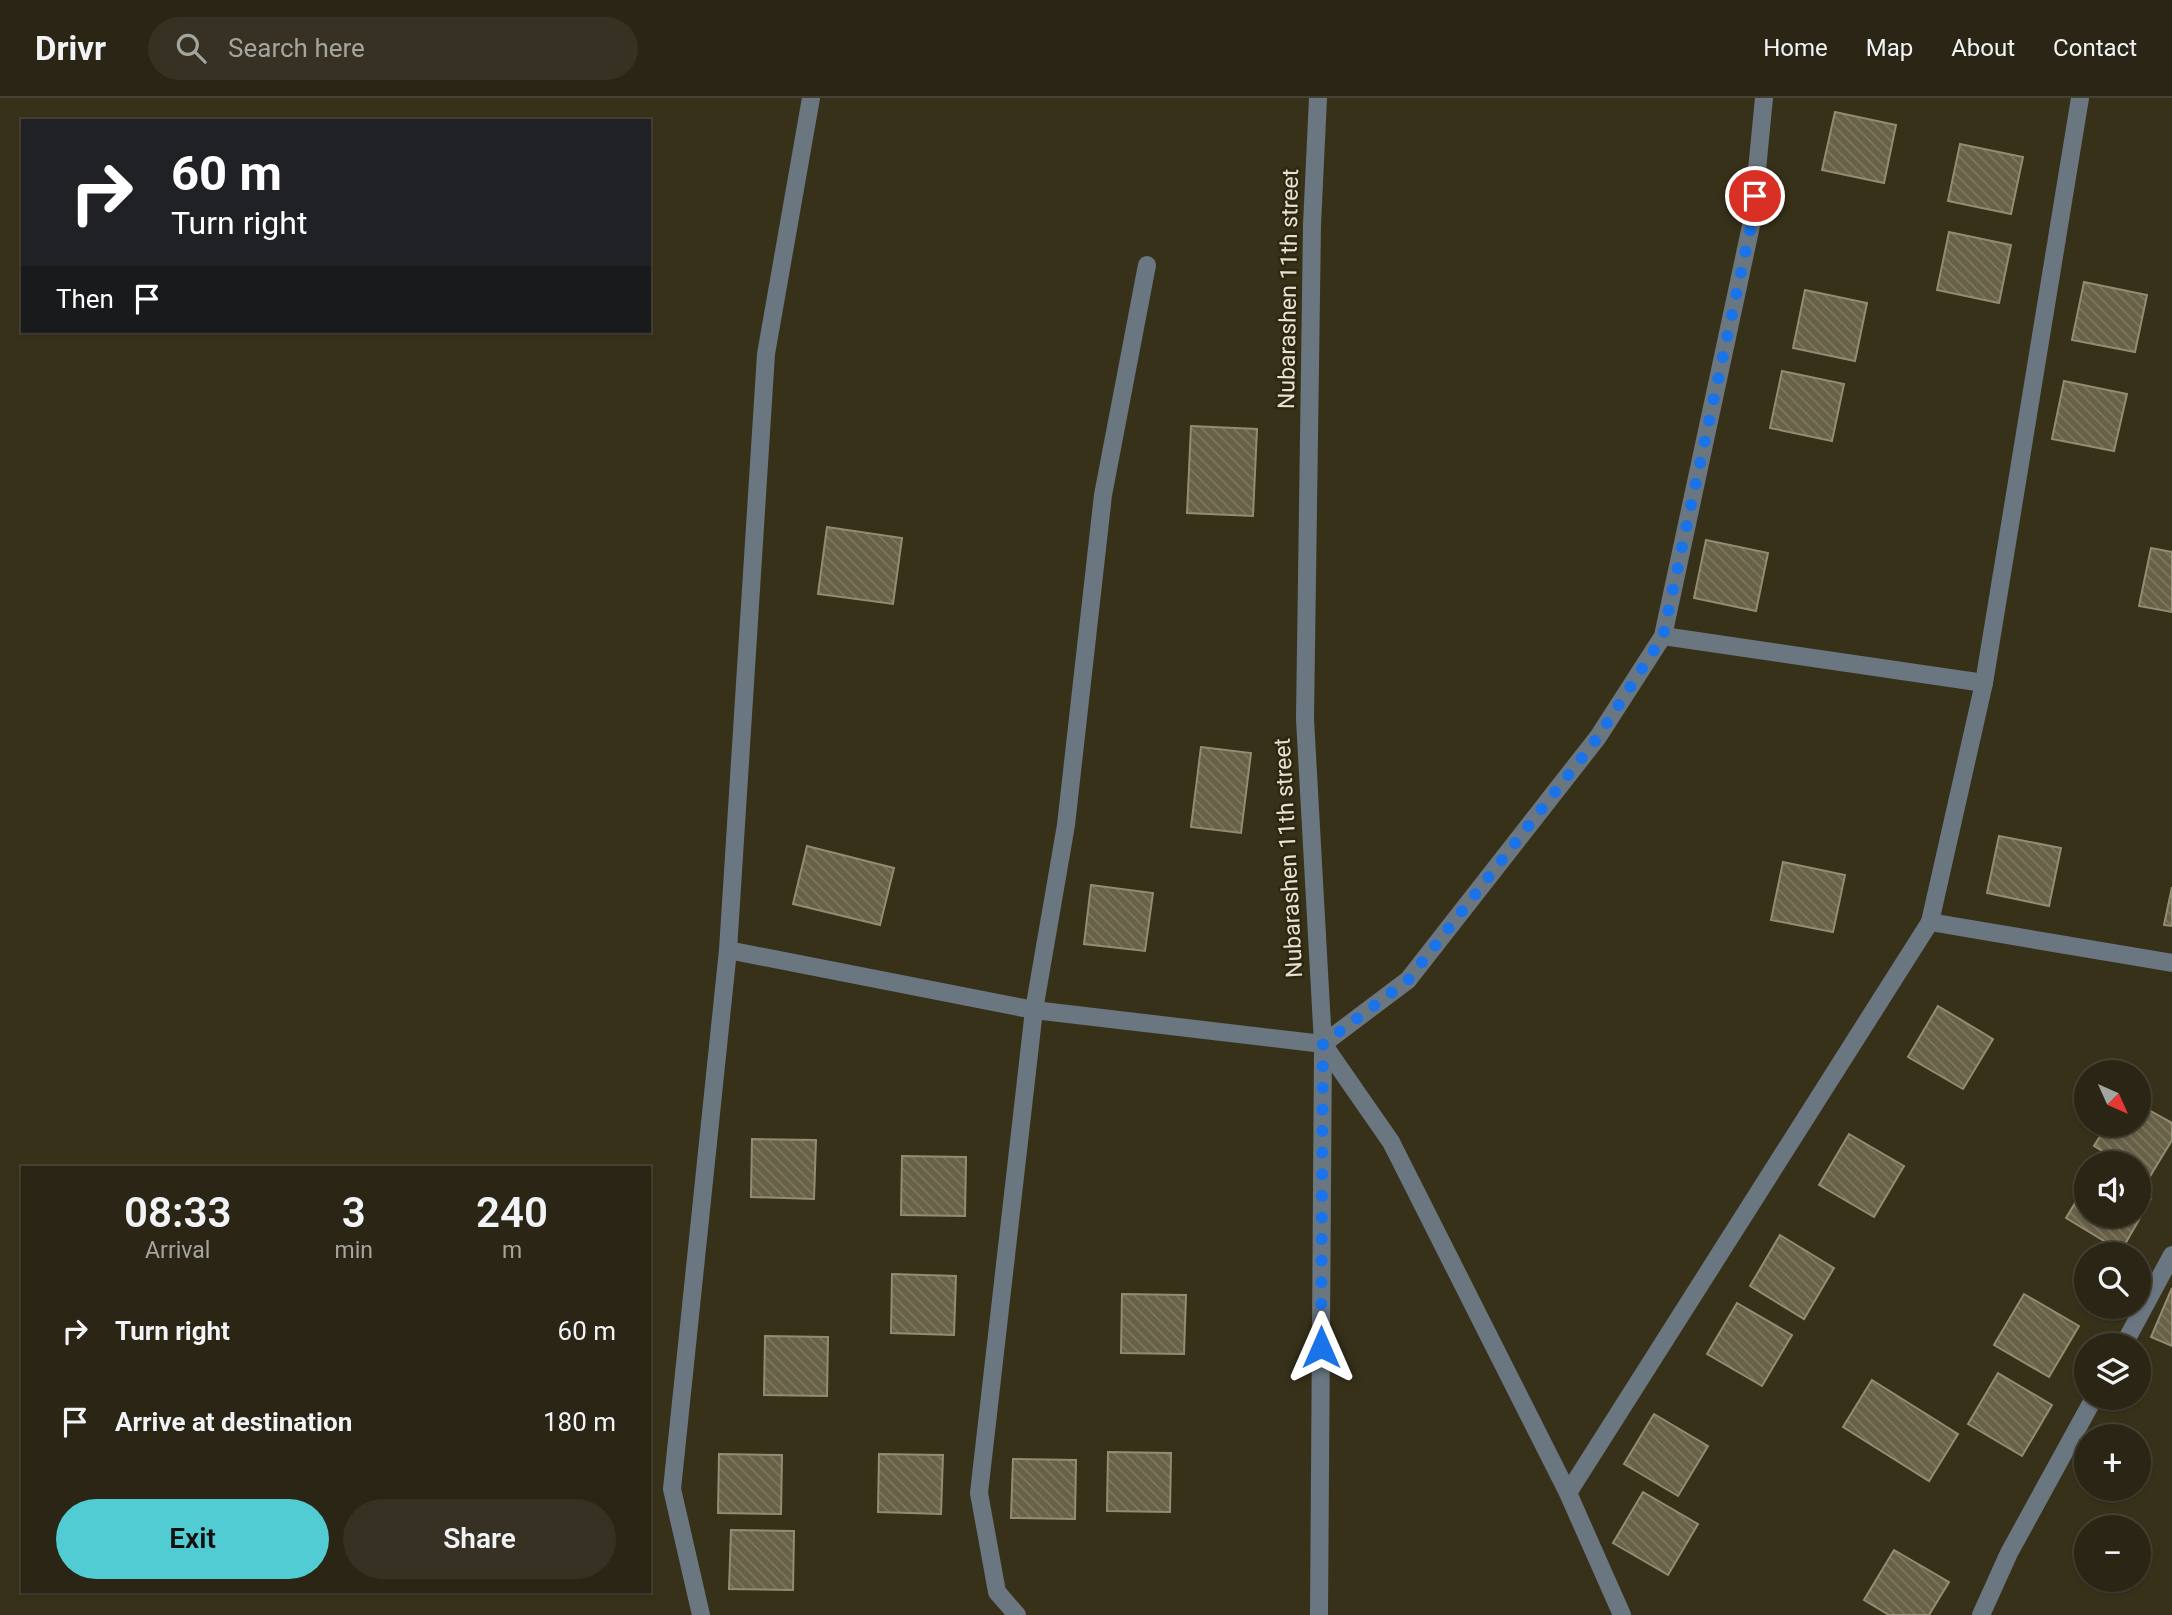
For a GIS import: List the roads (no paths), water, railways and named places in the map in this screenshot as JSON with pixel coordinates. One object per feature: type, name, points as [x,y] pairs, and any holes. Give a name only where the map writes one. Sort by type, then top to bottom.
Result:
[{"type":"street","points":[[702,1615],[673,1489],[728,950],[766,354],[811,98]]},
{"type":"street","name":"Nubarashen 11th street","points":[[1318,98],[1312,225],[1305,719],[1323,1044],[1319,1615]]},
{"type":"street","points":[[728,950],[1034,1010],[1323,1044],[1408,980],[1598,737],[1663,636],[1752,221],[1764,98]]},
{"type":"street","points":[[1568,1493],[1930,922],[1984,683],[2080,98]]},
{"type":"street","points":[[1017,1615],[997,1592],[979,1493],[1034,1010],[1066,825],[1103,495],[1147,265]]},
{"type":"street","points":[[1663,636],[1984,683]]},
{"type":"street","points":[[1930,922],[2172,962]]},
{"type":"street","points":[[1323,1044],[1391,1142],[1568,1493],[1622,1615]]},
{"type":"street","points":[[2130,1333],[2172,1255]]},
{"type":"street","points":[[1982,1615],[2009,1553],[2087,1410]]}]
